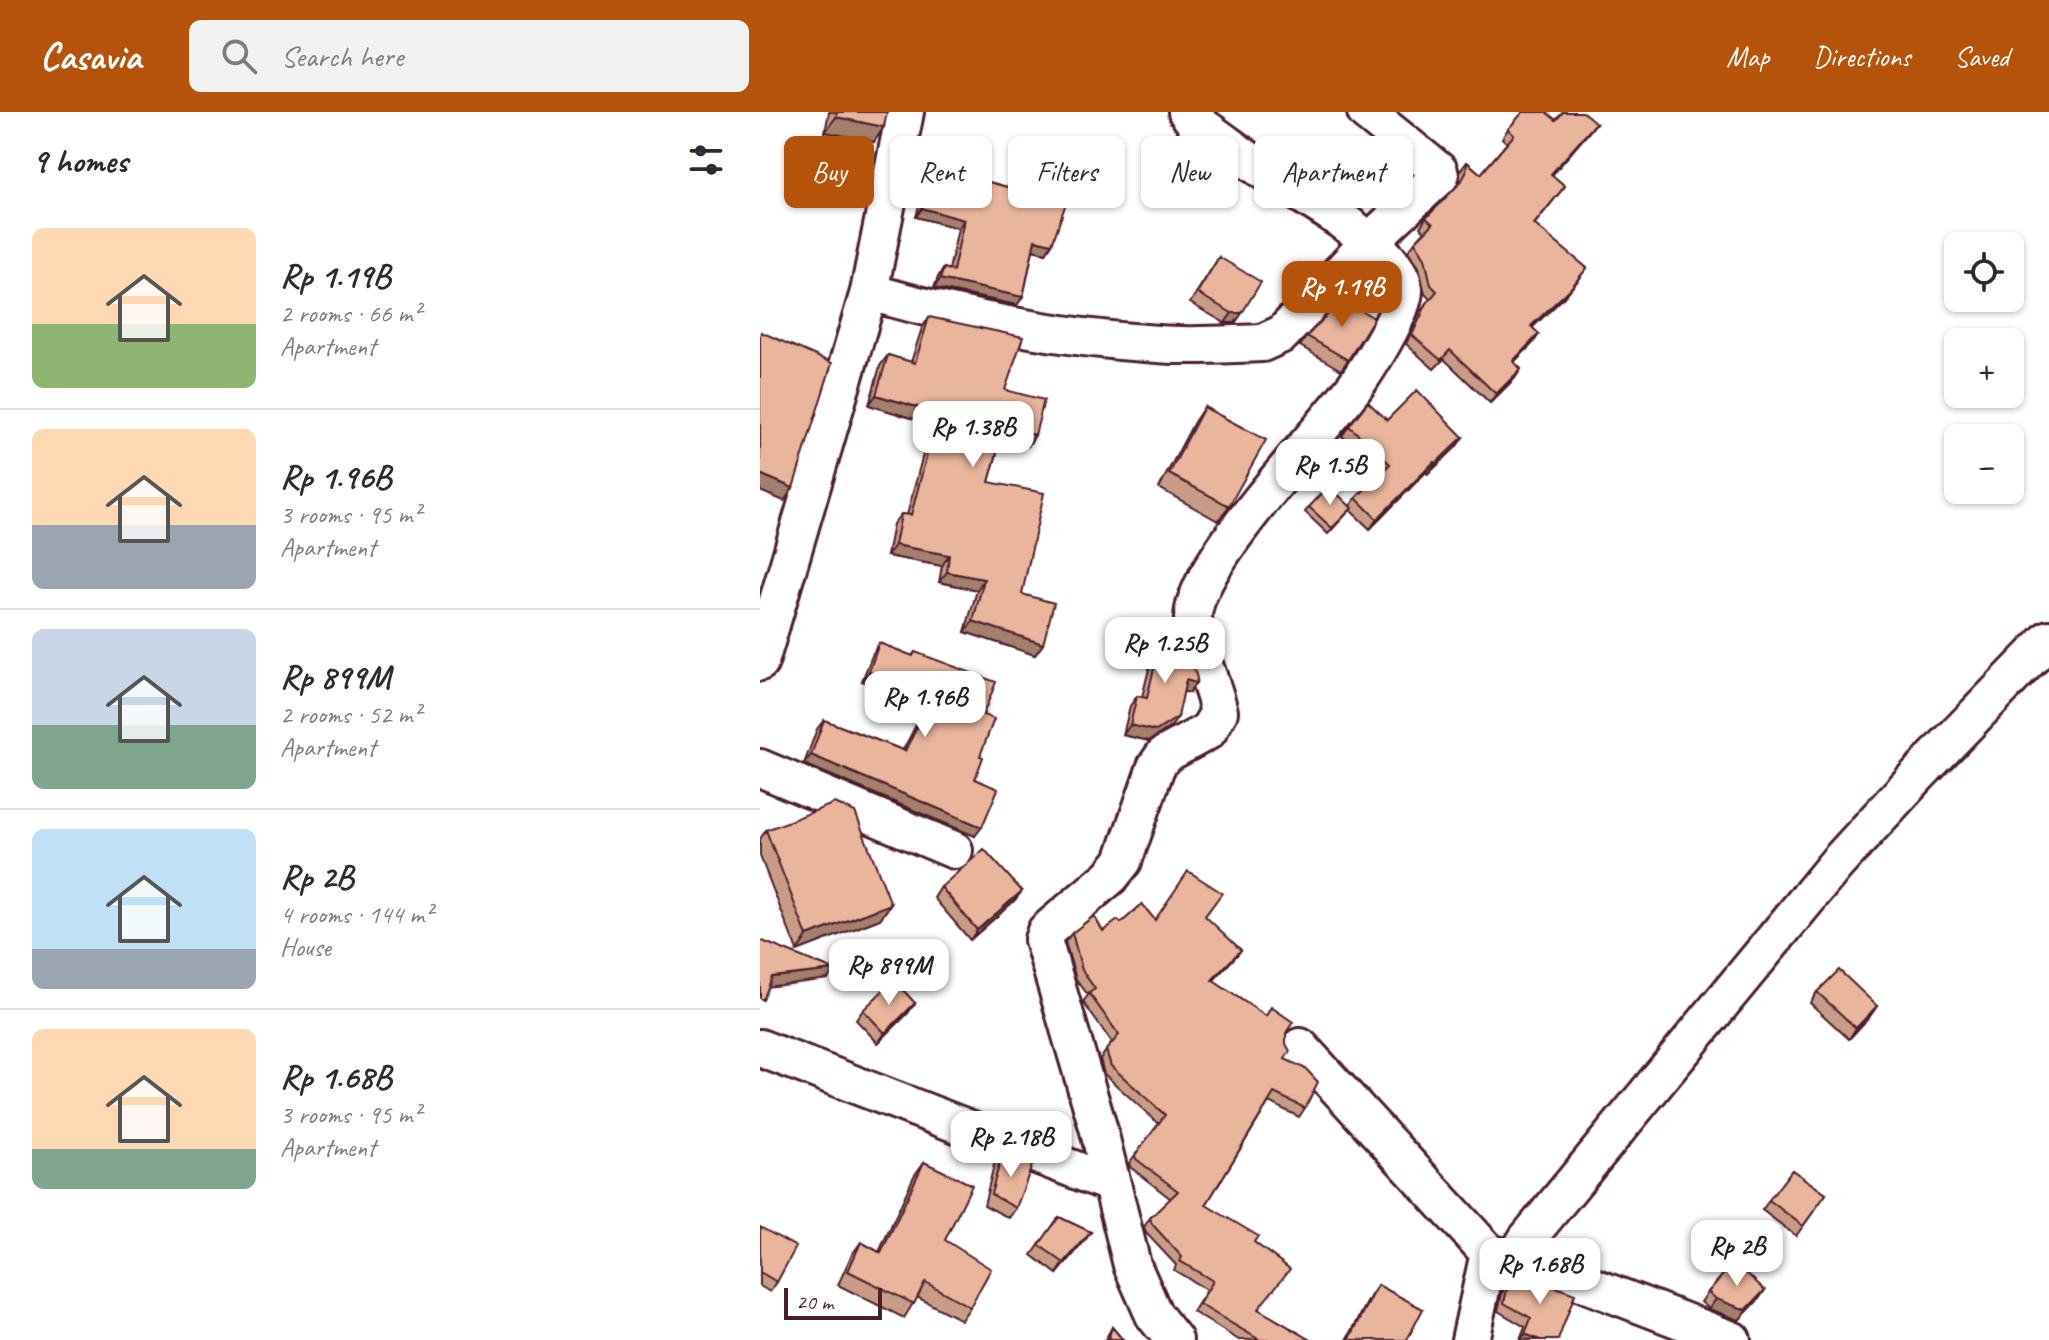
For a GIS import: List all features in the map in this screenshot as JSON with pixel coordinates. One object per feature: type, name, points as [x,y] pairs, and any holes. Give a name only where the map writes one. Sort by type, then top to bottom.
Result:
[{"type":"street","points":[[760,662],[869,292],[905,112]]},
{"type":"street","points":[[1174,1340],[1154,1315],[1132,1265],[1043,940],[1046,931],[1111,876],[1123,861],[1156,767],[1164,755],[1208,731],[1219,712],[1195,636],[1193,614],[1198,596],[1229,544],[1349,394],[1377,354],[1404,295],[1404,286],[1393,268],[1370,241],[1193,120],[1187,112]]},
{"type":"street","points":[[869,292],[952,315],[1040,333],[1160,345],[1262,343],[1282,334],[1370,241],[1438,180],[1434,166],[1366,112]]},
{"type":"street","points":[[1470,1340],[1502,1255],[1527,1239],[1837,863],[2049,639]]},
{"type":"street","points":[[760,768],[954,850]]},
{"type":"street","points":[[1300,1047],[1502,1255],[1732,1340]]},
{"type":"street","points":[[760,1048],[1112,1184]]},
{"type":"building","points":[[837,112],[887,112],[884,127],[836,117]]},
{"type":"building","points":[[1523,112],[1546,112],[1556,120],[1563,112],[1583,112],[1596,123],[1551,174],[1565,186],[1534,224],[1587,268],[1531,326],[1539,334],[1513,361],[1521,369],[1496,394],[1450,350],[1441,360],[1412,335],[1427,303],[1437,291],[1431,285],[1425,258],[1415,242],[1433,224],[1426,218],[1461,182],[1467,162],[1481,174],[1514,135],[1508,129]]},
{"type":"building","points":[[992,183],[1008,187],[1008,208],[1064,208],[1052,244],[1035,240],[1023,297],[940,279],[944,268],[953,271],[964,220],[922,208],[992,208]]},
{"type":"building","points":[[1219,257],[1261,282],[1242,313],[1232,313],[1197,293]]},
{"type":"building","points":[[1342,299],[1374,318],[1348,360],[1307,336]]},
{"type":"building","points":[[929,317],[1023,337],[1005,390],[1044,400],[1035,435],[1004,427],[989,482],[1044,493],[1022,594],[1054,603],[1043,644],[973,621],[984,579],[947,572],[949,555],[895,545],[901,514],[911,515],[938,413],[876,395],[888,355],[915,363]]},
{"type":"building","points":[[761,332],[832,363],[793,488],[760,474]]},
{"type":"building","points":[[1417,390],[1463,437],[1377,519],[1356,498],[1390,464],[1349,426],[1368,402],[1387,420]]},
{"type":"building","points":[[1204,407],[1266,440],[1229,506],[1169,474]]},
{"type":"building","points":[[1329,486],[1352,508],[1332,528],[1309,507]]},
{"type":"building","points":[[1163,630],[1183,636],[1197,678],[1196,683],[1186,680],[1178,717],[1156,731],[1130,725],[1137,696],[1147,698]]},
{"type":"building","points":[[879,643],[913,656],[915,652],[996,682],[983,715],[994,719],[975,779],[998,789],[982,827],[811,755],[824,720],[905,751],[933,696],[869,672]]},
{"type":"building","points":[[835,803],[855,812],[891,904],[807,936],[766,830]]},
{"type":"building","points":[[984,849],[1022,891],[977,930],[941,887]]},
{"type":"building","points":[[1188,871],[1222,893],[1205,916],[1241,950],[1212,980],[1266,1016],[1271,1007],[1293,1022],[1286,1033],[1290,1051],[1285,1059],[1306,1069],[1318,1082],[1305,1108],[1274,1093],[1206,1205],[1258,1236],[1254,1242],[1290,1269],[1258,1309],[1311,1340],[1257,1340],[1199,1304],[1213,1281],[1180,1261],[1182,1257],[1152,1224],[1150,1218],[1178,1191],[1136,1159],[1135,1155],[1165,1115],[1111,1066],[1106,1050],[1119,1035],[1089,993],[1095,989],[1082,970],[1072,933],[1094,916],[1103,931],[1118,920],[1121,923],[1142,904],[1155,920]]},
{"type":"building","points":[[760,940],[834,970],[772,977],[763,1000],[760,998]]},
{"type":"building","points":[[1839,970],[1877,1006],[1856,1028],[1817,992]]},
{"type":"building","points":[[894,980],[915,1003],[885,1033],[863,1010]]},
{"type":"building","points":[[1003,1151],[1033,1163],[1016,1208],[991,1194]]},
{"type":"building","points":[[924,1162],[972,1185],[945,1240],[991,1269],[970,1307],[925,1282],[914,1304],[848,1271],[861,1242],[881,1253]]},
{"type":"building","points":[[1792,1170],[1826,1194],[1803,1226],[1769,1200]]},
{"type":"building","points":[[1059,1217],[1091,1232],[1064,1263],[1039,1245]]},
{"type":"building","points":[[760,1227],[796,1247],[777,1282],[760,1272]]},
{"type":"building","points":[[1734,1262],[1765,1290],[1746,1310],[1716,1299],[1708,1292]]},
{"type":"building","points":[[1515,1272],[1575,1294],[1558,1340],[1540,1340],[1525,1334],[1531,1318],[1504,1303]]},
{"type":"building","points":[[1378,1285],[1423,1309],[1407,1340],[1349,1340]]},
{"type":"building","points":[[1112,1327],[1123,1340],[1108,1340]]}]
